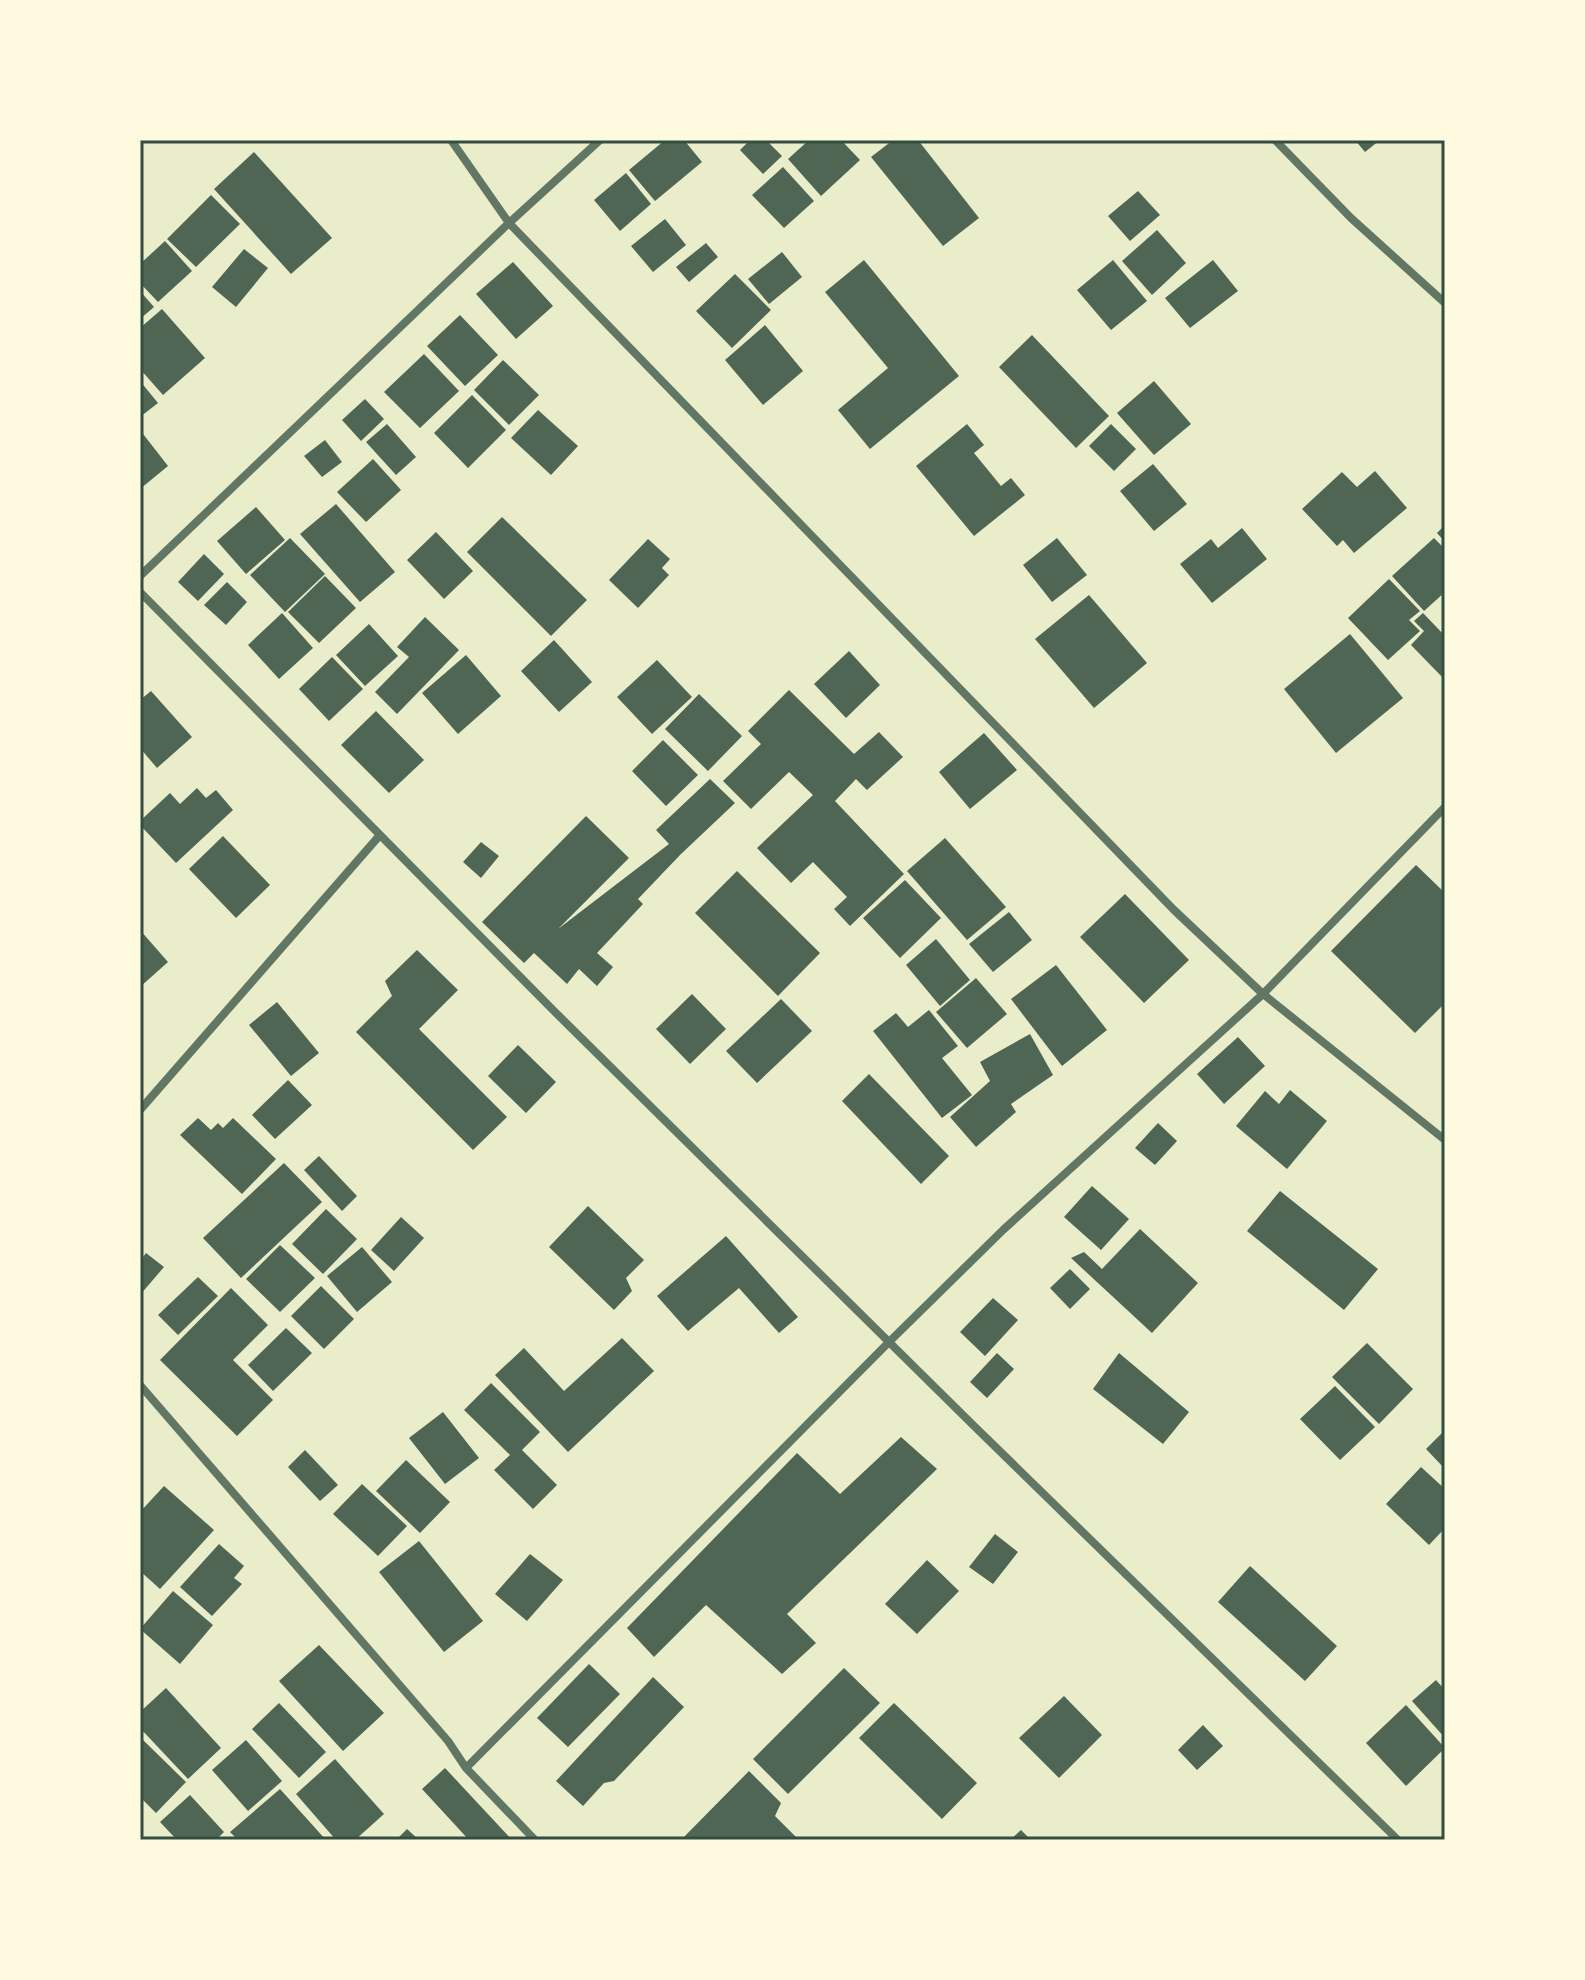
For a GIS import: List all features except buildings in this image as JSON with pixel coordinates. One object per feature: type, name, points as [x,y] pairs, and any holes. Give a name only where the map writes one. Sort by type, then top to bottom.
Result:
[{"type":"street","points":[[451,140],[509,223],[1174,910],[1263,994],[1445,1140]]},
{"type":"street","points":[[140,576],[600,140]]},
{"type":"street","points":[[1275,140],[1351,218],[1445,303]]},
{"type":"street","points":[[140,592],[554,1011],[1398,1840]]},
{"type":"street","points":[[466,1768],[1003,1230],[1263,994],[1445,807]]},
{"type":"street","points":[[140,1110],[380,835]]},
{"type":"street","points":[[140,1385],[448,1741],[466,1768],[535,1840]]}]
